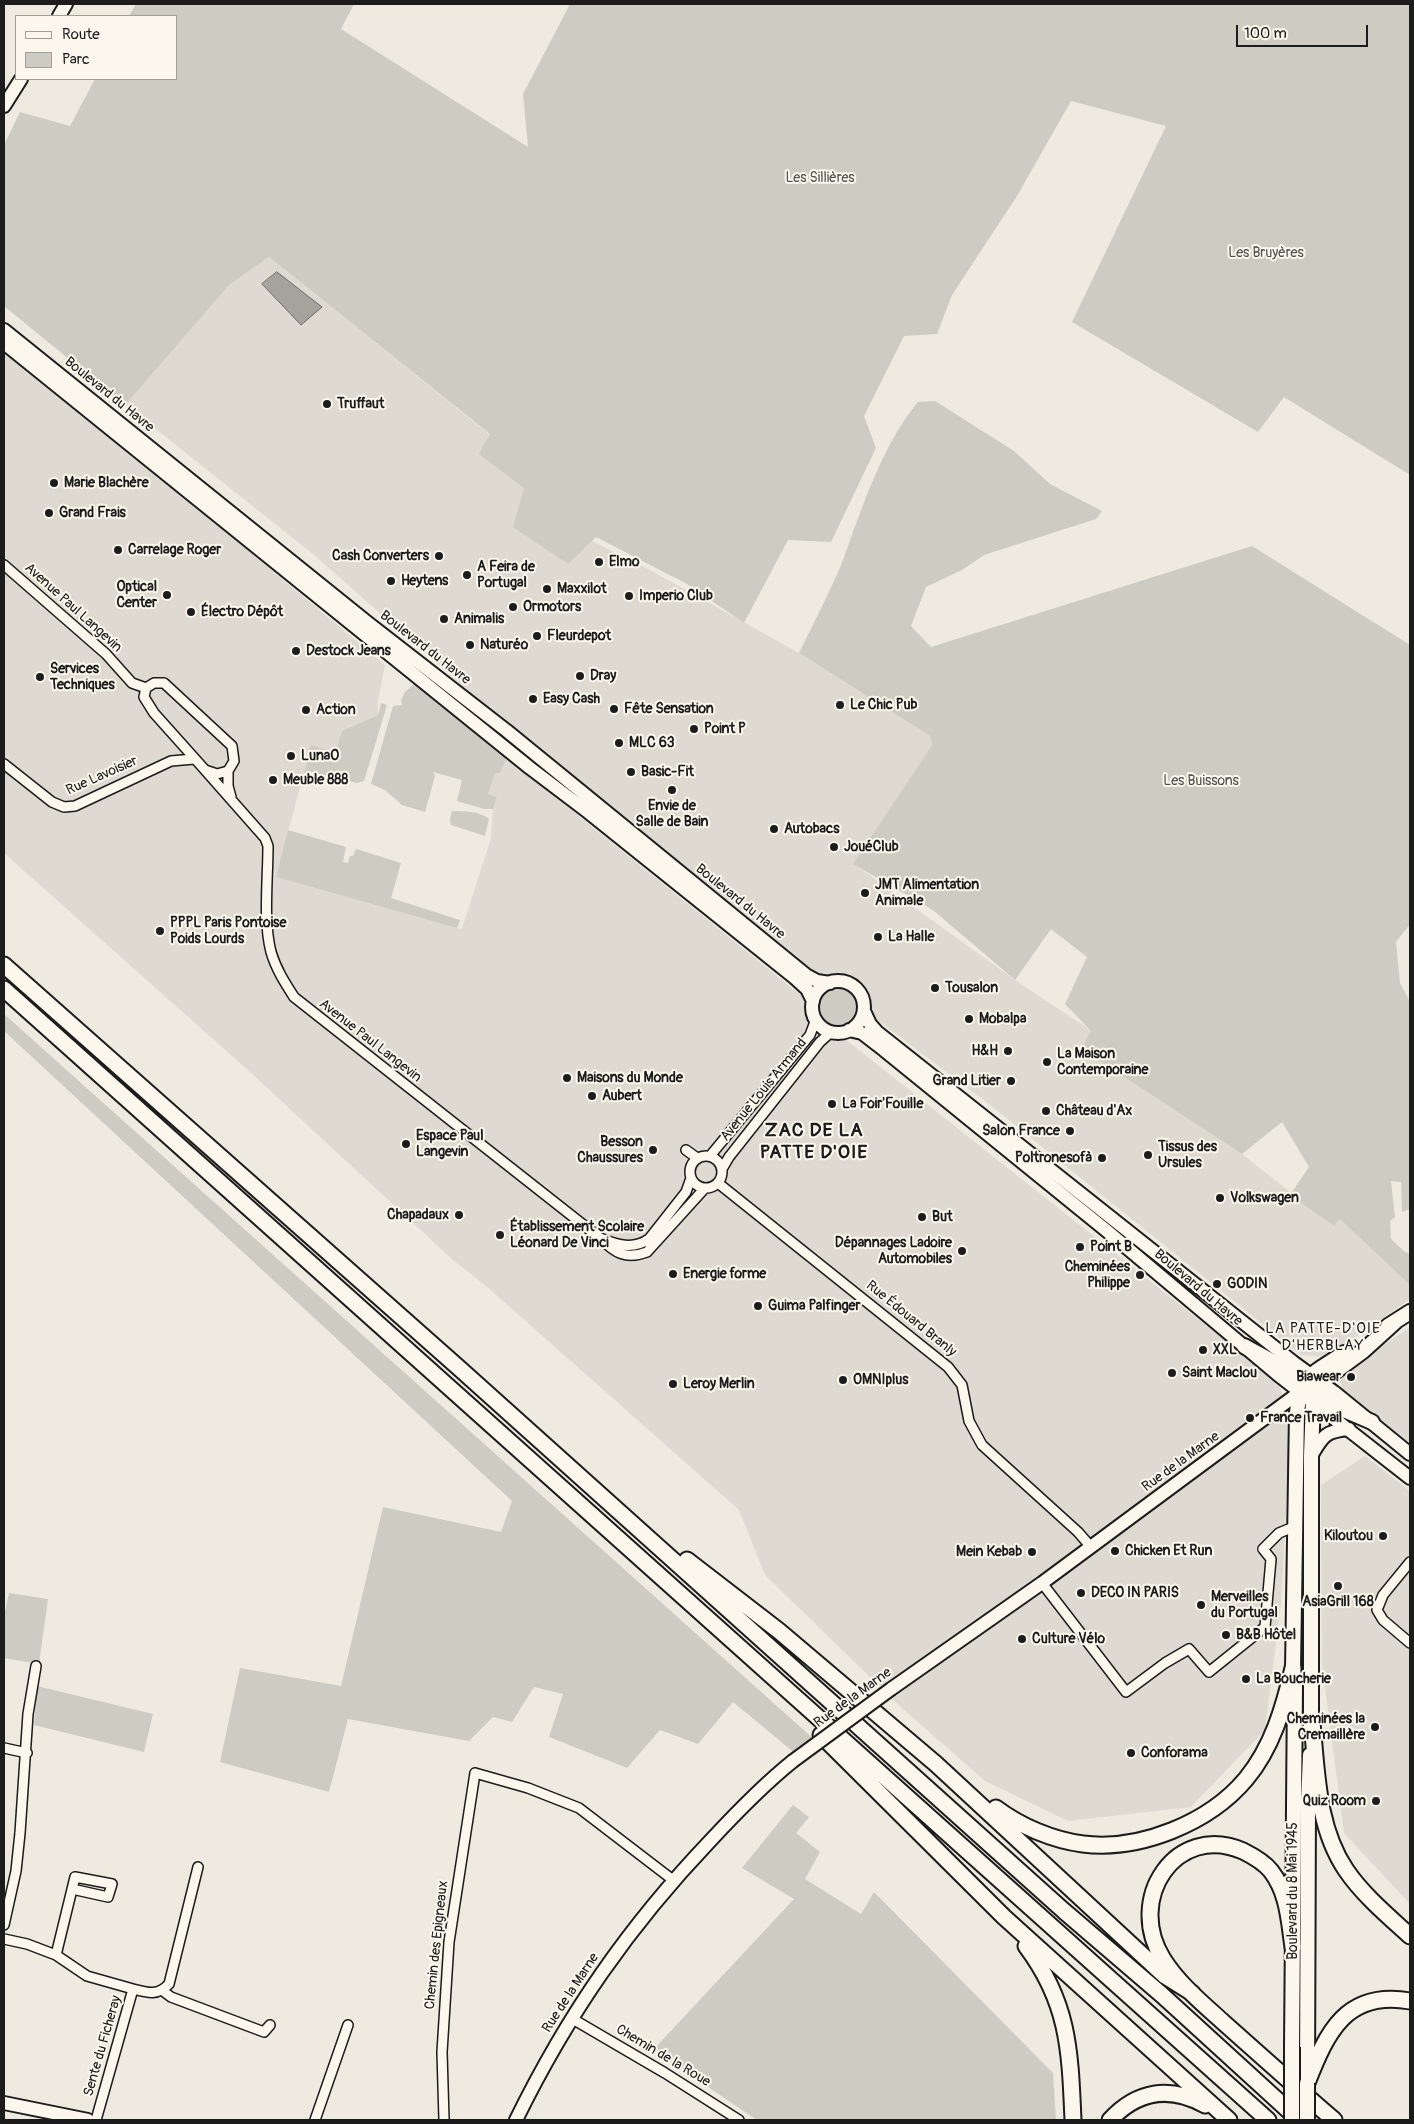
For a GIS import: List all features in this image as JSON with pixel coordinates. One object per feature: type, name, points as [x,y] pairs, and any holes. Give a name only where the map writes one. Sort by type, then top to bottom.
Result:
[{"type":"highway","points":[[4,965],[649,1538],[1049,1898],[1162,1995],[1299,2120]]},
{"type":"highway","points":[[4,988],[407,1348],[779,1685],[1268,2120]]},
{"type":"highway","points":[[649,1538],[659,1538],[779,1631],[936,1764],[1166,1976],[1192,1993]]},
{"type":"highway","points":[[936,1764],[1011,1820],[1051,1837],[1083,1844],[1119,1844],[1144,1840],[1180,1828],[1204,1814],[1245,1780],[1266,1750],[1285,1701],[1293,1674]]},
{"type":"highway","points":[[779,1685],[808,1722],[1004,1917],[1226,2118]]},
{"type":"highway","points":[[1312,1723],[1321,1807],[1334,1849],[1347,1871],[1381,1910],[1410,1936]]},
{"type":"highway","points":[[1293,1947],[1284,1897],[1270,1870],[1260,1861],[1236,1848],[1222,1845],[1196,1848],[1184,1854],[1164,1870],[1158,1881],[1149,1906],[1149,1918],[1151,1933],[1163,1960],[1192,1993],[1334,2120]]},
{"type":"highway","points":[[1004,1917],[1040,1964],[1055,1994],[1066,2031],[1070,2054],[1073,2120]]},
{"type":"highway","points":[[1307,2083],[1321,2048],[1343,2017],[1362,2005],[1376,2001],[1394,2000],[1410,2002]]},
{"type":"highway","points":[[1110,2120],[1120,2109],[1134,2100],[1158,2093],[1188,2097],[1226,2118]]},
{"type":"main road","points":[[60,15],[66,4]]},
{"type":"main road","points":[[4,106],[19,80]]},
{"type":"main road","name":"Boulevard du Havre","points":[[4,330],[368,623],[507,731],[806,975],[817,982],[844,982],[854,987],[863,998],[864,1011],[870,1024],[877,1032],[1311,1387],[1348,1429],[1410,1478]]},
{"type":"main road","name":"Boulevard du Havre","points":[[4,343],[530,768],[588,812],[795,978],[807,989],[813,1002],[816,1019]]},
{"type":"main road","points":[[813,1002],[819,990],[830,983]]},
{"type":"main road","points":[[816,1019],[821,1026],[832,1032],[849,1030],[859,1022],[864,1011]]},
{"type":"main road","name":"Boulevard du Havre","points":[[849,1030],[862,1033],[884,1050],[1108,1231],[1244,1346]]},
{"type":"main road","points":[[1311,1387],[1356,1344],[1410,1312]]},
{"type":"main road","points":[[1244,1346],[1311,1387],[1344,1410],[1372,1422],[1410,1454]]},
{"type":"main road","name":"Boulevard du 8 Mai 1945","points":[[1307,2120],[1308,1804],[1312,1723],[1311,1387]]},
{"type":"main road","name":"Boulevard du 8 Mai 1945","points":[[1292,2120],[1295,1464],[1297,1412],[1311,1387]]},
{"type":"main road","name":"Rue de la Marne","points":[[516,2120],[537,2077],[571,2018],[626,1938],[672,1880],[763,1785],[891,1689],[1042,1583],[1311,1387]]},
{"type":"main road","points":[[1311,1456],[1324,1435],[1348,1429]]},
{"type":"main road","points":[[1293,1674],[1311,1680]]},
{"type":"main road","points":[[4,2103],[87,2120]]},
{"type":"street","name":"Avenue Paul Langevin","points":[[4,565],[106,654],[132,683],[146,688],[144,697],[154,713],[265,838],[268,846],[269,941],[279,973],[294,998],[600,1238]]},
{"type":"street","points":[[146,688],[154,683],[164,683],[232,746],[234,761],[228,771],[228,786],[232,800]]},
{"type":"street","name":"Rue Lavoisier","points":[[4,764],[52,802],[64,807],[75,806],[171,761],[194,759]]},
{"type":"street","points":[[205,770],[217,774],[228,771]]},
{"type":"street","name":"Avenue Louis Armand","points":[[710,1156],[810,1035],[816,1019]]},
{"type":"street","name":"Avenue Louis Armand","points":[[722,1169],[729,1157],[820,1042],[832,1032]]},
{"type":"street","points":[[686,1150],[696,1158]]},
{"type":"street","points":[[710,1156],[718,1160],[722,1169],[718,1183],[705,1188],[647,1252],[639,1255],[619,1254],[612,1251],[600,1238],[617,1245],[641,1244],[649,1239],[686,1192],[691,1178],[691,1165],[696,1158],[710,1156]]},
{"type":"street","points":[[691,1178],[697,1185],[705,1188]]},
{"type":"street","name":"Rue Édouard Branly","points":[[718,1183],[948,1367],[962,1385],[969,1421],[982,1445],[1091,1546]]},
{"type":"street","points":[[1042,1583],[1126,1692],[1165,1663],[1189,1649],[1209,1672],[1265,1627],[1271,1559],[1263,1549],[1279,1534],[1296,1526]]},
{"type":"street","points":[[1410,1562],[1383,1595],[1377,1610],[1383,1620],[1410,1643]]},
{"type":"street","points":[[4,1926],[16,1871],[27,1753],[28,1714],[36,1666]]},
{"type":"street","points":[[4,1748],[27,1753]]},
{"type":"street","name":"Chemin des Epigneaux","points":[[444,2120],[442,2052],[448,1942],[476,1773],[528,1788],[578,1808],[672,1880]]},
{"type":"street","points":[[198,1867],[170,1984],[163,1991],[171,1996],[264,2032],[270,2025]]},
{"type":"street","points":[[56,1955],[72,1889]]},
{"type":"street","points":[[4,1939],[27,1944],[56,1955],[87,1976],[133,1989]]},
{"type":"street","name":"Sente du Ficheray","points":[[96,2120],[133,1989],[152,1993],[163,1991]]},
{"type":"street","name":"Chemin de la Roue","points":[[571,2018],[665,2073],[739,2120]]},
{"type":"street","points":[[315,2120],[348,2026]]},
{"type":"shaded area","points":[[269,257],[490,435],[594,542],[650,570],[799,653],[930,736],[932,745],[854,864],[1015,980],[1092,1031],[1081,1049],[1242,1154],[1333,1226],[1344,1213],[1410,1283],[1410,1299],[1328,1357],[1301,1355],[985,1101],[872,1016],[866,988],[849,976],[826,978],[811,973],[475,697],[314,555],[122,402],[229,285]]},
{"type":"shaded area","points":[[277,272],[322,307],[301,325],[262,284]]},
{"type":"shaded area","points":[[4,346],[385,665],[378,701],[378,715],[342,731],[335,752],[311,746],[276,877],[462,929],[491,838],[493,809],[497,797],[488,794],[495,772],[500,773],[507,758],[808,1001],[810,1019],[818,1030],[834,1038],[845,1039],[1280,1384],[1290,1439],[1281,1604],[1265,1730],[1191,1807],[1068,1821],[985,1781],[904,1710],[765,1575],[739,1510],[486,1286],[453,1260],[250,1072],[4,853]]},
{"type":"shaded area","points":[[1410,1327],[1410,1444],[1342,1389],[1341,1374]]},
{"type":"shaded area","points":[[1365,1456],[1410,1491],[1410,1904],[1344,1833],[1322,1665],[1321,1485]]},
{"type":"green space","points":[[136,4],[354,4],[341,29],[528,147],[523,94],[570,4],[1410,4],[1410,475],[1284,397],[1258,432],[1072,322],[1166,126],[1071,101],[1017,196],[952,295],[937,334],[904,336],[864,416],[876,448],[831,542],[788,540],[744,623],[687,584],[596,537],[568,564],[513,527],[524,488],[479,454],[490,434],[269,257],[229,285],[125,405],[4,306],[4,145],[20,112],[70,126],[94,80],[178,80],[178,15],[130,15]]},
{"type":"green space","name":"Les Buissons","points":[[935,401],[1014,451],[1050,484],[1102,511],[1096,519],[984,555],[962,570],[926,587],[911,626],[931,647],[1252,546],[1410,645],[1410,924],[1396,942],[1400,983],[1410,1002],[1410,1209],[1402,1212],[1401,1182],[1391,1181],[1395,1217],[1390,1221],[1391,1239],[1410,1254],[1410,1285],[1340,1219],[1334,1226],[1290,1195],[1309,1167],[1282,1122],[1242,1154],[1081,1049],[1091,1031],[1065,1004],[1087,957],[1051,929],[1015,980],[933,910],[853,864],[932,745],[930,736],[799,653],[838,572],[883,457],[905,419],[918,402]]},
{"type":"green space","points":[[415,683],[507,758],[500,773],[495,773],[488,794],[497,797],[493,809],[484,809],[457,801],[462,780],[433,772],[435,776],[425,812],[402,805],[385,790],[371,784],[393,706],[402,705],[401,700],[405,692]]},
{"type":"green space","points":[[381,703],[387,705],[364,781],[357,783],[311,772],[304,773],[311,745],[335,752],[342,731],[378,715]]},
{"type":"green space","points":[[452,811],[476,813],[489,819],[485,836],[451,825]]},
{"type":"green space","points":[[288,830],[346,847],[343,862],[348,863],[350,856],[353,856],[356,849],[401,863],[391,898],[460,920],[457,928],[276,877]]},
{"type":"green space","points":[[843,987],[850,990],[856,996],[859,1007],[858,1015],[850,1024],[843,1027],[835,1027],[828,1024],[820,1015],[819,1003],[822,996],[831,988]]},
{"type":"green space","points":[[4,1014],[816,1741],[797,1755],[733,1702],[698,1744],[660,1730],[627,1768],[549,1737],[563,1694],[534,1687],[512,1722],[493,1717],[469,1741],[348,1719],[329,1792],[220,1762],[240,1668],[341,1686],[383,1507],[501,1532],[512,1501],[4,1031]]},
{"type":"green space","points":[[9,1593],[48,1599],[39,1664],[4,1658],[4,1616]]},
{"type":"green space","points":[[37,1686],[153,1714],[144,1752],[34,1725]]},
{"type":"green space","points":[[793,1805],[809,1817],[796,1833],[820,1852],[805,1879],[861,1914],[874,1892],[1053,2073],[1056,2120],[757,2120],[653,2050],[794,1899],[742,1868]]},
{"type":"place","name":"Truffaut","points":[[327,404]]},
{"type":"place","name":"Marie Blachère","points":[[54,483]]},
{"type":"place","name":"Grand Frais","points":[[49,513]]},
{"type":"place","name":"Carrelage Roger","points":[[118,550]]},
{"type":"place","name":"Cash Converters","points":[[439,556]]},
{"type":"place","name":"Elmo","points":[[599,562]]},
{"type":"place","name":"A Feira de Portugal","points":[[467,575]]},
{"type":"place","name":"Heytens","points":[[391,581]]},
{"type":"place","name":"Maxxilot","points":[[547,589]]},
{"type":"place","name":"Optical Center","points":[[167,595]]},
{"type":"place","name":"Imperio Club","points":[[629,596]]},
{"type":"place","name":"Ormotors","points":[[513,607]]},
{"type":"place","name":"Électro Dépôt","points":[[191,612]]},
{"type":"place","name":"Animalis","points":[[444,619]]},
{"type":"place","name":"Fleurdepot","points":[[537,636]]},
{"type":"place","name":"Naturéo","points":[[470,645]]},
{"type":"place","name":"Destock Jeans","points":[[296,651]]},
{"type":"place","name":"Dray","points":[[580,676]]},
{"type":"place","name":"Services Techniques","points":[[40,677]]},
{"type":"place","name":"Easy Cash","points":[[533,699]]},
{"type":"place","name":"Le Chic Pub","points":[[840,705]]},
{"type":"place","name":"Fête Sensation","points":[[614,709]]},
{"type":"place","name":"Action","points":[[306,710]]},
{"type":"place","name":"Point P","points":[[694,729]]},
{"type":"place","name":"MLC 63","points":[[619,743]]},
{"type":"place","name":"LunaO","points":[[291,756]]},
{"type":"place","name":"Basic-Fit","points":[[631,772]]},
{"type":"place","name":"Meuble 888","points":[[273,780]]},
{"type":"place","name":"Envie de Salle de Bain","points":[[672,790]]},
{"type":"place","name":"Autobacs","points":[[774,829]]},
{"type":"place","name":"JouéClub","points":[[834,847]]},
{"type":"place","name":"JMT Alimentation Animale","points":[[865,893]]},
{"type":"place","name":"PPPL Paris Pontoise Poids Lourds","points":[[160,931]]},
{"type":"place","name":"La Halle","points":[[878,937]]},
{"type":"place","name":"Tousalon","points":[[935,988]]},
{"type":"place","name":"Mobalpa","points":[[969,1019]]},
{"type":"place","name":"H&H","points":[[1008,1051]]},
{"type":"place","name":"La Maison Contemporaine","points":[[1047,1062]]},
{"type":"place","name":"Maisons du Monde","points":[[567,1078]]},
{"type":"place","name":"Grand Litier","points":[[1011,1081]]},
{"type":"place","name":"Aubert","points":[[592,1096]]},
{"type":"place","name":"La Foir'Fouille","points":[[832,1104]]},
{"type":"place","name":"Château d'Ax","points":[[1046,1111]]},
{"type":"place","name":"Salon France","points":[[1070,1131]]},
{"type":"place","name":"Espace Paul Langevin","points":[[406,1144]]},
{"type":"place","name":"Besson Chaussures","points":[[653,1150]]},
{"type":"place","name":"Tissus des Ursules","points":[[1148,1155]]},
{"type":"place","name":"Poltronesofà","points":[[1102,1158]]},
{"type":"place","name":"Volkswagen","points":[[1220,1198]]},
{"type":"place","name":"Chapadaux","points":[[459,1215]]},
{"type":"place","name":"But","points":[[922,1217]]},
{"type":"place","name":"Établissement Scolaire Léonard De Vinci","points":[[500,1235]]},
{"type":"place","name":"Point B","points":[[1080,1247]]},
{"type":"place","name":"Dépannages Ladoire Automobiles","points":[[962,1251]]},
{"type":"place","name":"Energie forme","points":[[673,1274]]},
{"type":"place","name":"Cheminées Philippe","points":[[1140,1275]]},
{"type":"place","name":"GODIN","points":[[1217,1284]]},
{"type":"place","name":"Guima Palfinger","points":[[758,1306]]},
{"type":"place","name":"XXL","points":[[1203,1350]]},
{"type":"place","name":"Saint Maclou","points":[[1172,1373]]},
{"type":"place","name":"Biawear","points":[[1351,1377]]},
{"type":"place","name":"OMNIplus","points":[[843,1380]]},
{"type":"place","name":"Leroy Merlin","points":[[673,1384]]},
{"type":"place","name":"France Travail","points":[[1250,1418]]},
{"type":"place","name":"Kiloutou","points":[[1383,1536]]},
{"type":"place","name":"Chicken Et Run","points":[[1115,1551]]},
{"type":"place","name":"Mein Kebab","points":[[1032,1552]]},
{"type":"place","name":"AsiaGrill 168","points":[[1338,1586]]},
{"type":"place","name":"DECO IN PARIS","points":[[1081,1593]]},
{"type":"place","name":"Merveilles du Portugal","points":[[1201,1605]]},
{"type":"place","name":"B&B Hôtel","points":[[1226,1635]]},
{"type":"place","name":"Culture Vélo","points":[[1022,1639]]},
{"type":"place","name":"La Boucherie","points":[[1246,1679]]},
{"type":"place","name":"Cheminées la Cremaillère","points":[[1375,1727]]},
{"type":"place","name":"Conforama","points":[[1131,1753]]},
{"type":"place","name":"Quiz Room","points":[[1376,1801]]},
{"type":"district","name":"ZAC DE LA PATTE D'OIE","points":[[814,1142]]},
{"type":"district","name":"LA PATTE-D'OIE D'HERBLAY","points":[[1323,1338]]},
{"type":"park label","name":"Les Sillières","points":[[820,178]]},
{"type":"park label","name":"Les Bruyères","points":[[1266,253]]}]
